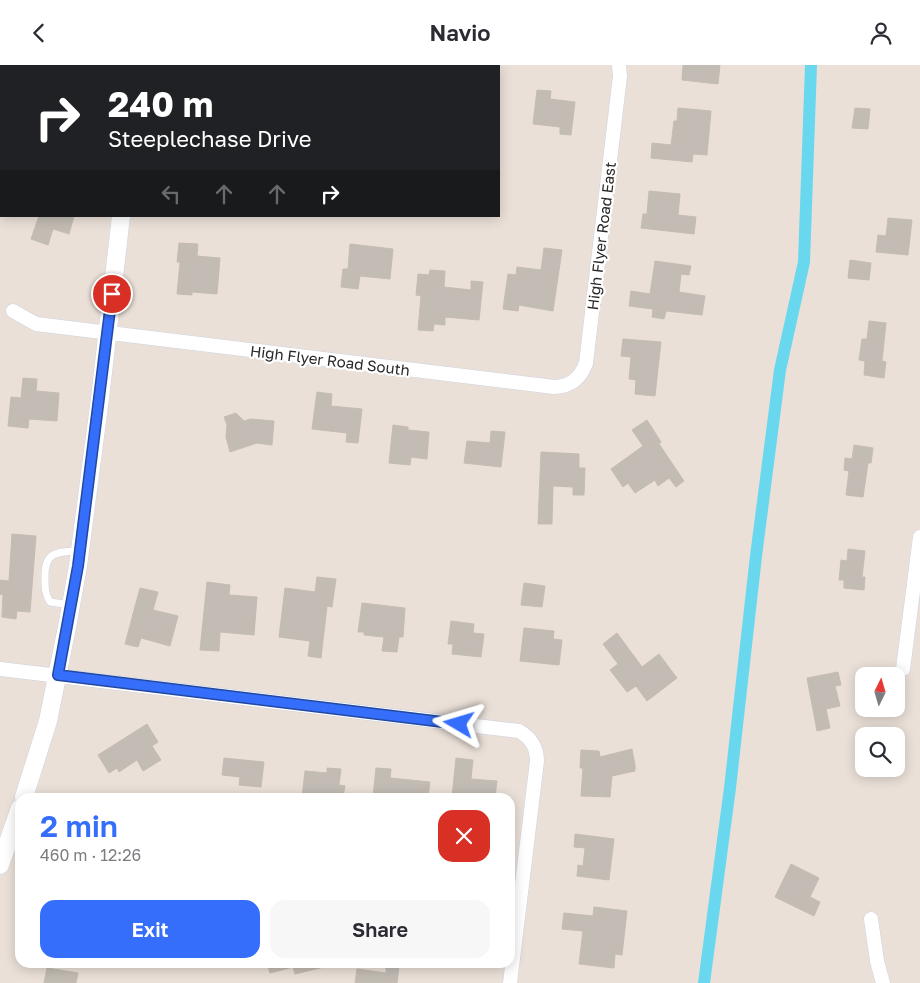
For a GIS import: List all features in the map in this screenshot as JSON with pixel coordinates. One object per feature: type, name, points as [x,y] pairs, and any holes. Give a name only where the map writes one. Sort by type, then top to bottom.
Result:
[{"type":"street","name":"High Flyer Road East","points":[[554,387],[571,383],[578,378],[586,363],[620,76],[619,65]]},
{"type":"street","points":[[25,793],[48,721],[71,605],[122,217]]},
{"type":"street","name":"High Flyer Road South","points":[[14,311],[36,324],[554,387]]},
{"type":"street","points":[[903,667],[920,537]]},
{"type":"street","points":[[0,669],[519,731],[532,741],[537,753],[537,761],[515,942]]},
{"type":"street","points":[[0,865],[15,822]]},
{"type":"street","points":[[871,919],[877,961],[883,983]]},
{"type":"street","points":[[510,983],[512,968]]},
{"type":"lane","points":[[71,605],[50,602],[46,595],[44,572],[46,560],[52,555],[61,551],[79,551]]},
{"type":"building","points":[[683,65],[720,65],[718,84],[682,80]]},
{"type":"building","points":[[537,90],[551,91],[550,99],[575,102],[571,135],[560,134],[560,127],[533,124]]},
{"type":"building","points":[[678,108],[711,111],[707,155],[693,154],[692,162],[651,158],[652,143],[671,145],[674,121],[677,121]]},
{"type":"building","points":[[855,108],[870,109],[868,129],[852,128]]},
{"type":"building","points":[[649,191],[680,194],[678,215],[696,217],[694,234],[641,228],[643,214],[647,214]]},
{"type":"building","points":[[39,217],[74,217],[69,234],[53,229],[48,245],[31,239]]},
{"type":"building","points":[[888,218],[912,220],[908,255],[876,252],[878,235],[886,236]]},
{"type":"building","points":[[179,243],[198,244],[197,256],[220,258],[217,294],[192,292],[192,295],[177,294],[180,262],[177,262]]},
{"type":"building","points":[[350,244],[393,249],[390,279],[360,276],[358,289],[341,287],[343,269],[348,269]]},
{"type":"building","points":[[544,248],[562,250],[553,311],[519,305],[518,311],[503,309],[508,274],[516,275],[517,267],[541,270]]},
{"type":"building","points":[[850,260],[871,263],[869,280],[848,278]]},
{"type":"building","points":[[655,261],[691,266],[689,275],[681,274],[679,292],[705,296],[702,315],[666,311],[664,319],[652,317],[653,309],[629,306],[631,291],[650,294]]},
{"type":"building","points":[[430,270],[445,271],[444,287],[471,290],[471,281],[483,282],[479,320],[445,317],[445,325],[434,324],[433,331],[418,330],[421,296],[416,295],[418,274],[429,275]]},
{"type":"building","points":[[869,321],[886,323],[882,361],[886,362],[884,378],[864,375],[865,361],[859,360],[862,339],[867,339]]},
{"type":"building","points":[[623,339],[661,342],[655,396],[635,394],[636,380],[629,379],[631,357],[621,356]]},
{"type":"building","points":[[23,378],[37,379],[36,391],[59,393],[57,421],[29,419],[28,428],[8,426],[11,397],[21,398]]},
{"type":"building","points":[[317,392],[332,394],[331,406],[362,409],[358,443],[346,442],[347,433],[312,429]]},
{"type":"building","points":[[236,413],[244,421],[250,419],[274,421],[272,445],[257,443],[230,452],[226,437],[227,425],[224,417]]},
{"type":"building","points":[[647,420],[661,442],[659,444],[684,481],[676,487],[669,478],[658,486],[655,480],[635,493],[628,483],[623,487],[611,469],[643,446],[632,430]]},
{"type":"building","points":[[393,425],[408,427],[408,430],[429,432],[427,459],[411,457],[410,465],[389,463]]},
{"type":"building","points":[[491,431],[505,432],[501,467],[464,463],[467,441],[490,443]]},
{"type":"building","points":[[854,445],[873,448],[871,463],[868,463],[863,497],[846,495],[849,471],[844,470],[845,458],[852,459]]},
{"type":"building","points":[[541,452],[579,454],[579,468],[585,468],[584,495],[573,495],[573,487],[553,486],[552,524],[538,524]]},
{"type":"building","points":[[12,534],[36,536],[30,612],[17,611],[16,619],[2,617],[3,595],[0,594],[0,580],[9,581]]},
{"type":"building","points":[[848,549],[865,551],[862,577],[865,577],[864,590],[844,588],[844,580],[839,580],[841,560],[847,561]]},
{"type":"building","points":[[317,577],[336,579],[332,607],[327,606],[321,658],[308,656],[310,641],[279,637],[285,588],[315,592]]},
{"type":"building","points":[[207,582],[230,585],[229,595],[257,597],[254,635],[220,632],[219,651],[200,650]]},
{"type":"building","points":[[524,583],[545,586],[542,607],[521,605]]},
{"type":"building","points":[[140,588],[158,592],[153,610],[178,616],[170,646],[141,638],[138,647],[125,644]]},
{"type":"building","points":[[362,603],[405,608],[403,637],[399,637],[397,652],[382,651],[384,637],[364,635],[364,632],[358,632]]},
{"type":"building","points":[[451,621],[474,624],[473,633],[484,634],[481,657],[452,654],[453,644],[448,644]]},
{"type":"building","points":[[524,628],[554,631],[553,639],[562,640],[559,665],[520,661]]},
{"type":"building","points":[[617,633],[642,667],[659,654],[677,678],[647,701],[636,686],[627,692],[610,670],[618,664],[603,644]]},
{"type":"building","points":[[838,672],[841,685],[835,686],[840,706],[826,709],[830,728],[817,731],[807,678]]},
{"type":"building","points":[[147,724],[158,742],[152,746],[161,760],[143,771],[137,760],[119,772],[117,768],[109,773],[98,755]]},
{"type":"building","points":[[632,749],[635,771],[612,776],[610,797],[581,796],[583,768],[580,768],[581,750],[599,751],[600,757]]},
{"type":"building","points":[[224,758],[264,762],[261,787],[239,785],[240,777],[222,775]]},
{"type":"building","points":[[456,758],[473,760],[471,779],[497,781],[496,793],[452,793]]},
{"type":"building","points":[[327,768],[341,769],[339,785],[345,786],[344,793],[302,793],[305,771],[327,773]]},
{"type":"building","points":[[376,768],[391,769],[390,778],[430,782],[429,793],[373,793]]},
{"type":"building","points":[[575,834],[614,839],[609,880],[577,876],[578,865],[583,866],[585,848],[574,847]]},
{"type":"building","points":[[791,864],[819,878],[810,897],[820,902],[814,916],[775,897]]},
{"type":"building","points":[[594,907],[627,911],[622,955],[615,954],[614,968],[579,964],[583,931],[562,929],[564,913],[593,916]]},
{"type":"building","points":[[47,968],[78,973],[76,983],[44,983]]},
{"type":"building","points":[[268,968],[289,968],[270,973]]},
{"type":"building","points":[[293,968],[320,968],[295,974]]},
{"type":"building","points":[[386,968],[399,968],[397,983],[355,983],[357,969],[386,973]]},
{"type":"waterway","points":[[704,983],[730,788],[756,556],[780,370],[804,262],[811,65]]},
{"type":"route","points":[[112,294],[78,566],[58,675],[459,724]]}]
